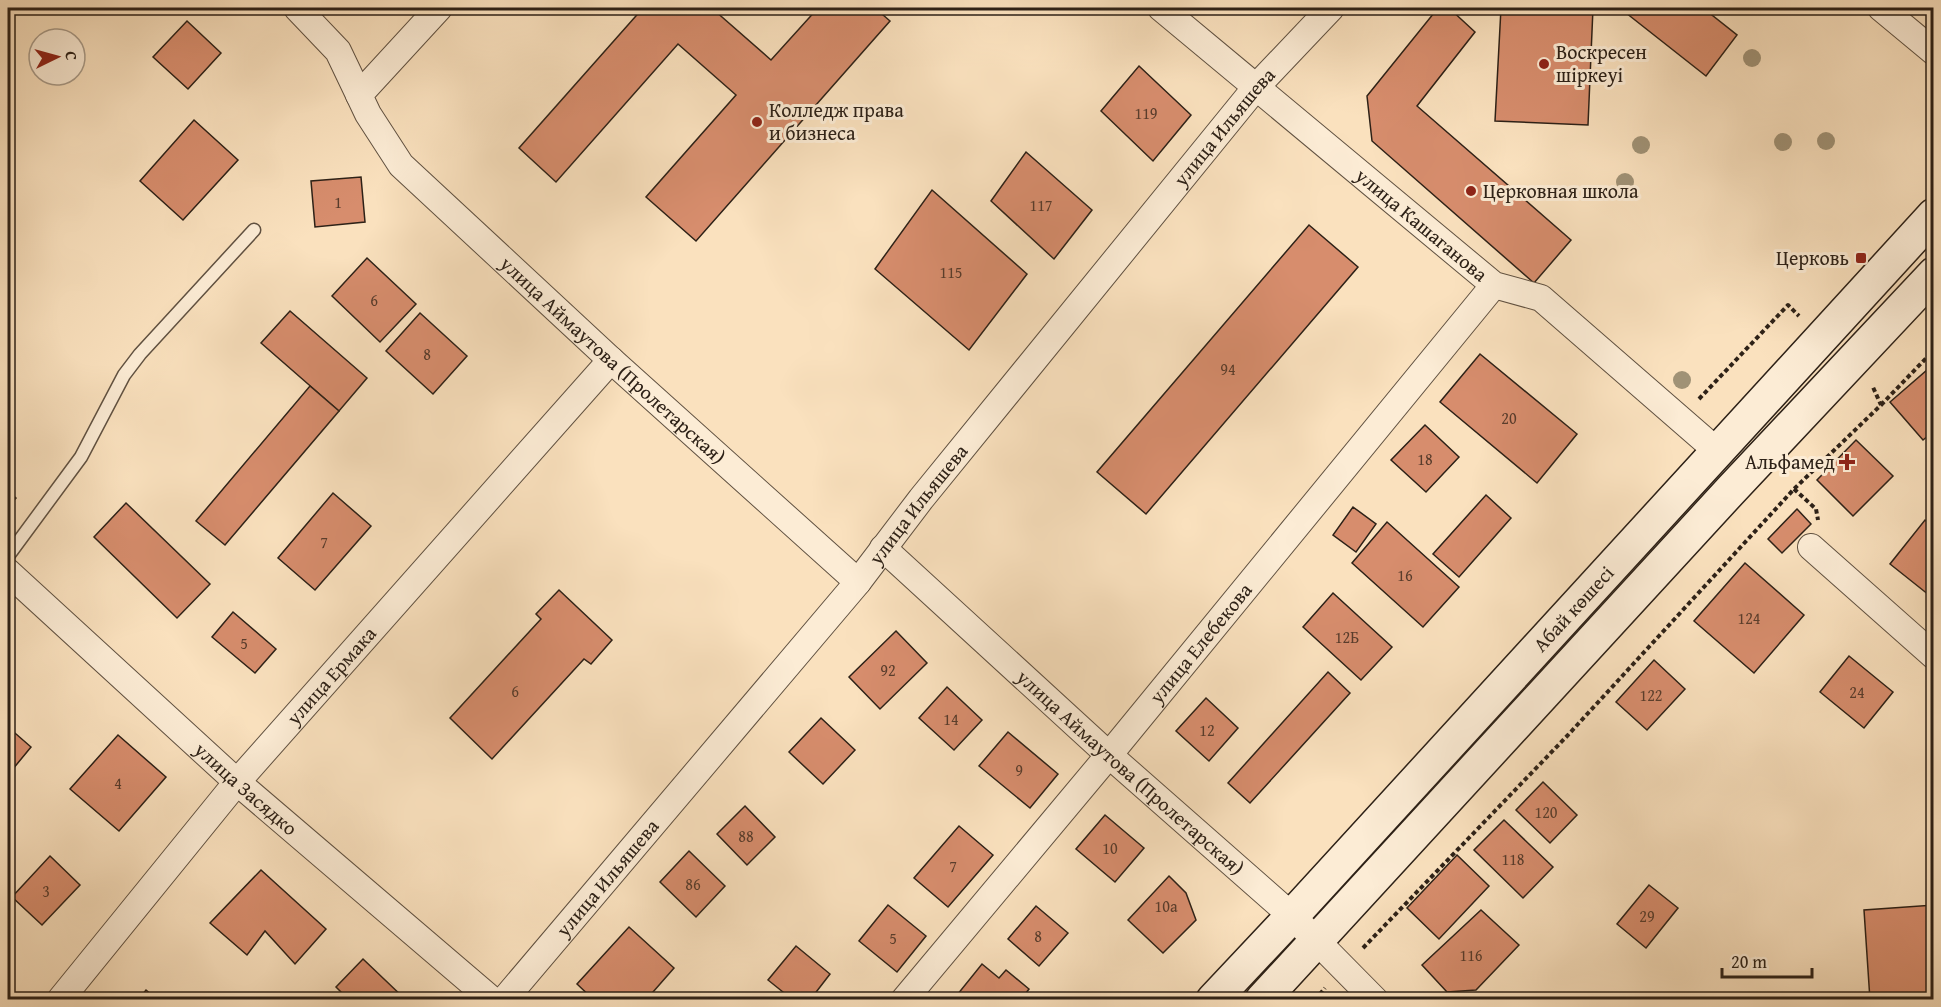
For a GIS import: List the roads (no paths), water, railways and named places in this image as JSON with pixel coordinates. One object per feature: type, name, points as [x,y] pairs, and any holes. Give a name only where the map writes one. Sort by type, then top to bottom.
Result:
[{"type":"main road","name":"Абай көшесі","points":[[1213,999],[1292,916],[1934,215]]},
{"type":"main road","name":"Абай көшесі","points":[[1262,999],[1731,490],[1934,274]]},
{"type":"street","name":"улица Аймаутова (Пролетарская)","points":[[297,8],[338,51],[377,129],[401,165],[611,360],[858,582]]},
{"type":"street","points":[[359,95],[439,8]]},
{"type":"street","name":"улица Кашаганова","points":[[1161,8],[1494,285],[1541,298],[1717,451]]},
{"type":"street","name":"улица Ильяшева","points":[[504,999],[858,582],[921,499],[1257,86],[1332,8]]},
{"type":"street","points":[[1881,8],[1934,52]]},
{"type":"street","name":"улица Елебекова","points":[[904,999],[1109,756],[1494,285]]},
{"type":"street","name":"улица Ермака","points":[[60,999],[237,782],[611,360]]},
{"type":"street","name":"улица Аймаутова (Пролетарская)","points":[[883,548],[1109,756],[1292,916],[1375,999]]},
{"type":"street","points":[[1810,548],[1934,656]]},
{"type":"street","name":"улица Засядко","points":[[8,572],[237,782],[492,999]]},
{"type":"lane","points":[[8,556],[81,457],[124,375],[140,354],[254,230]]},
{"type":"place","name":"Воскресен шіркеуі","points":[[1544,64]]},
{"type":"place","name":"Колледж права и бизнеса","points":[[757,122]]},
{"type":"place","name":"Церковная школа","points":[[1471,191]]},
{"type":"place","name":"Церковь","points":[[1861,258]]},
{"type":"place","name":"Альфамед","points":[[1847,462]]}]
